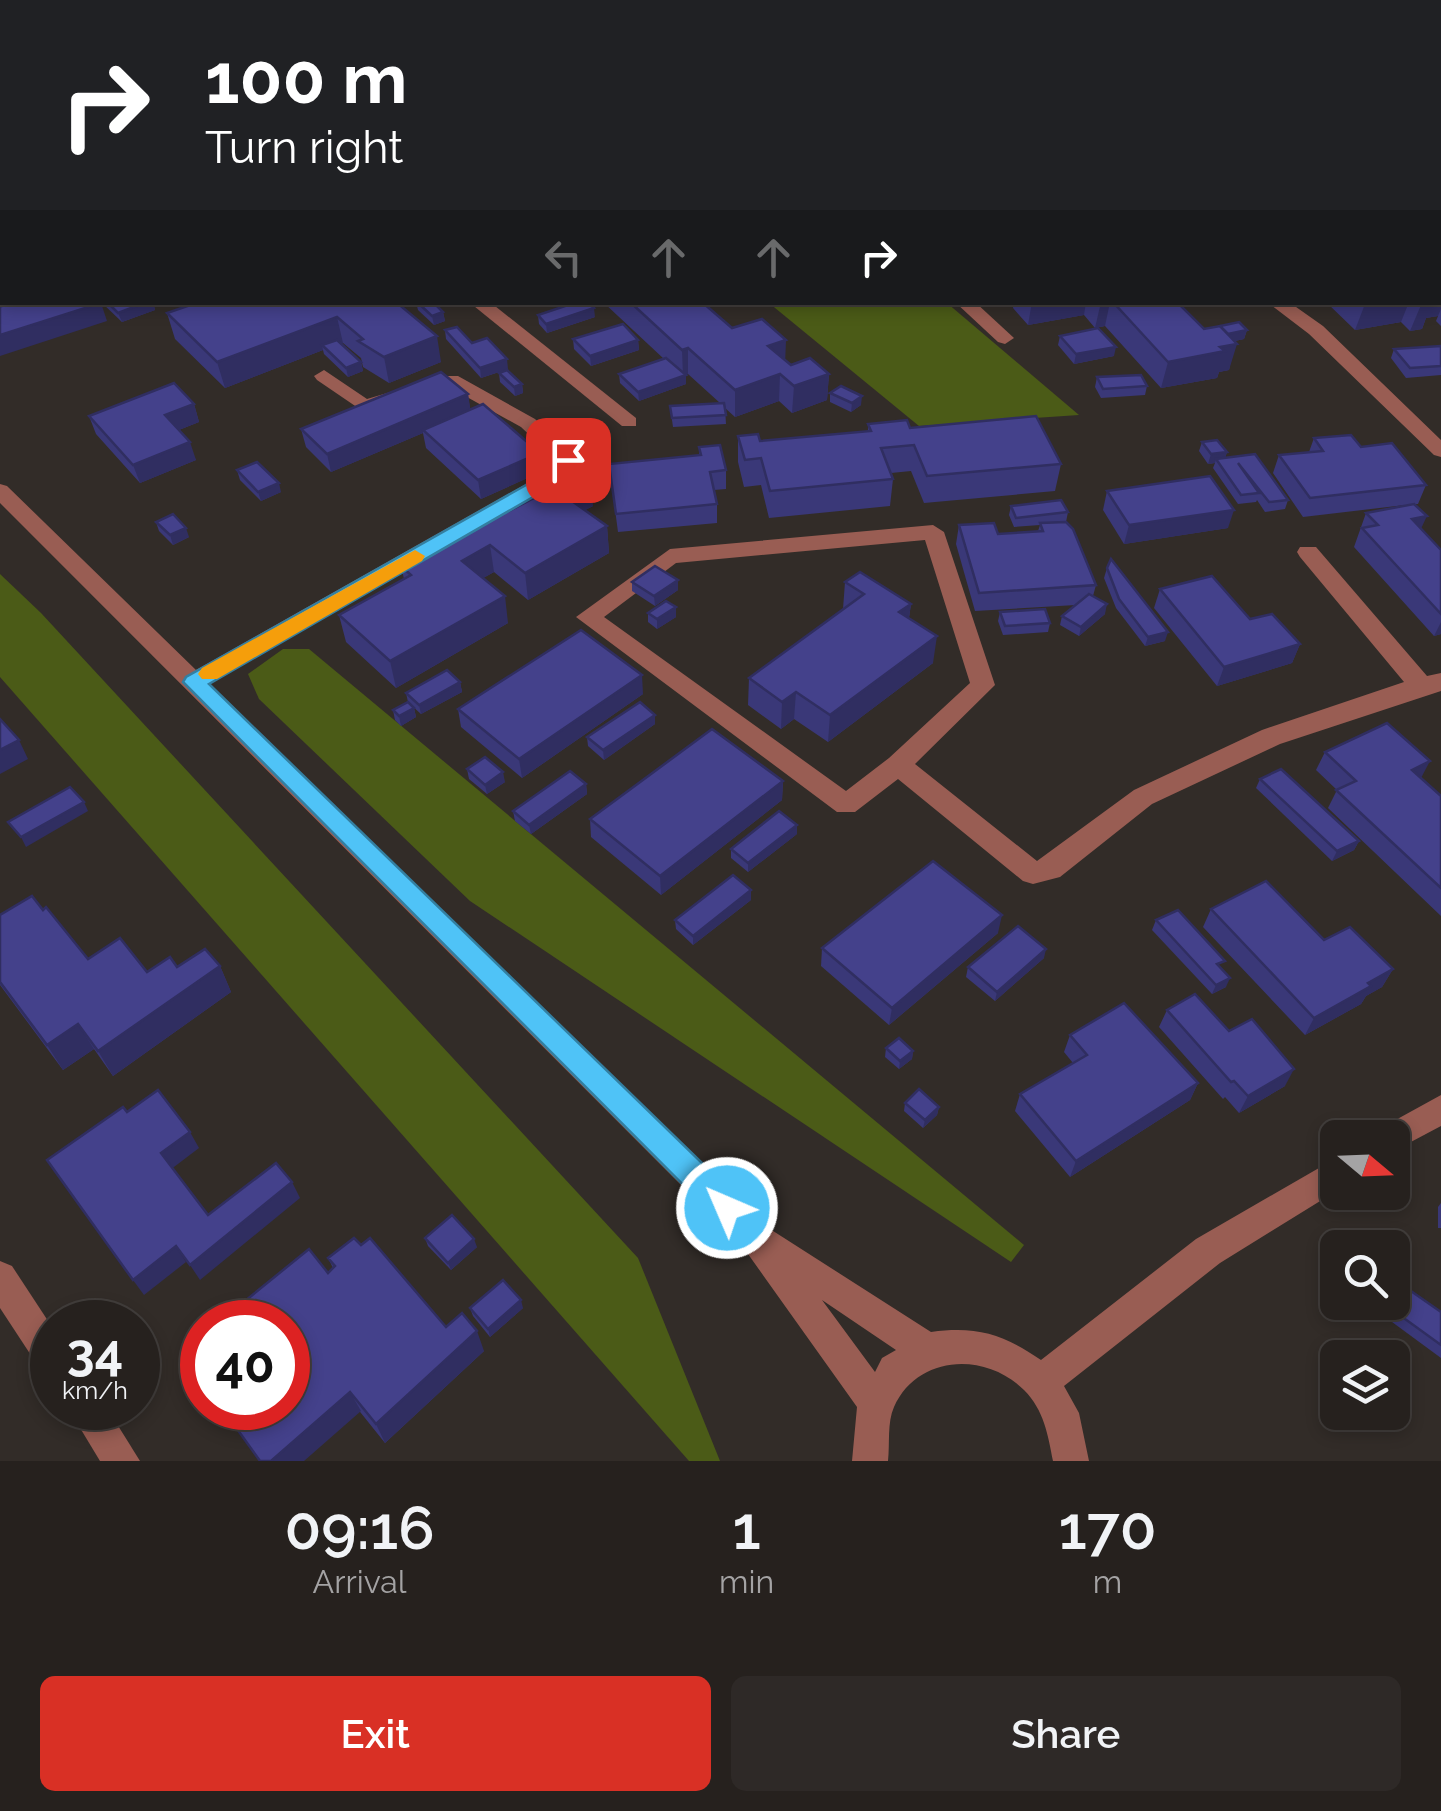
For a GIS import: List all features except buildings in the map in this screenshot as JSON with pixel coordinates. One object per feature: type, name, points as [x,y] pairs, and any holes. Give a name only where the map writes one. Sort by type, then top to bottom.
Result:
[{"type":"street","points":[[482,305],[629,422]]},
{"type":"street","points":[[967,305],[1004,338]]},
{"type":"street","points":[[1280,305],[1316,330],[1441,450]]},
{"type":"street","points":[[194,682],[533,489],[568,460],[528,422],[451,380],[364,406],[324,376]]},
{"type":"street","points":[[0,491],[756,1236],[875,1402]]},
{"type":"street","points":[[933,532],[983,685],[898,765],[846,804],[588,618],[670,556],[933,532]]},
{"type":"street","points":[[898,765],[1033,873],[1050,869],[1144,796],[1271,737],[1431,684],[1308,552]]},
{"type":"street","points":[[1410,1127],[1441,1109]]},
{"type":"street","points":[[1041,1382],[1208,1251],[1320,1183]]},
{"type":"street","points":[[756,1236],[926,1349]]},
{"type":"street","points":[[0,1278],[30,1324]]},
{"type":"street","points":[[870,1461],[867,1431],[875,1402],[895,1370],[926,1349],[955,1343],[985,1346],[1016,1360],[1041,1382],[1066,1429],[1072,1461]]},
{"type":"street","points":[[101,1430],[122,1461]]},
{"type":"green space","points":[[771,305],[949,305],[1079,415],[919,426]]},
{"type":"green space","points":[[0,574],[41,613],[638,1258],[720,1461],[689,1461],[0,677]]},
{"type":"green space","points":[[283,649],[309,649],[1024,1245],[1011,1262],[470,901],[259,699],[248,674]]},
{"type":"slow traffic","points":[[209,674],[415,556]]},
{"type":"route","points":[[568,460],[533,489],[194,682],[727,1208]]}]
